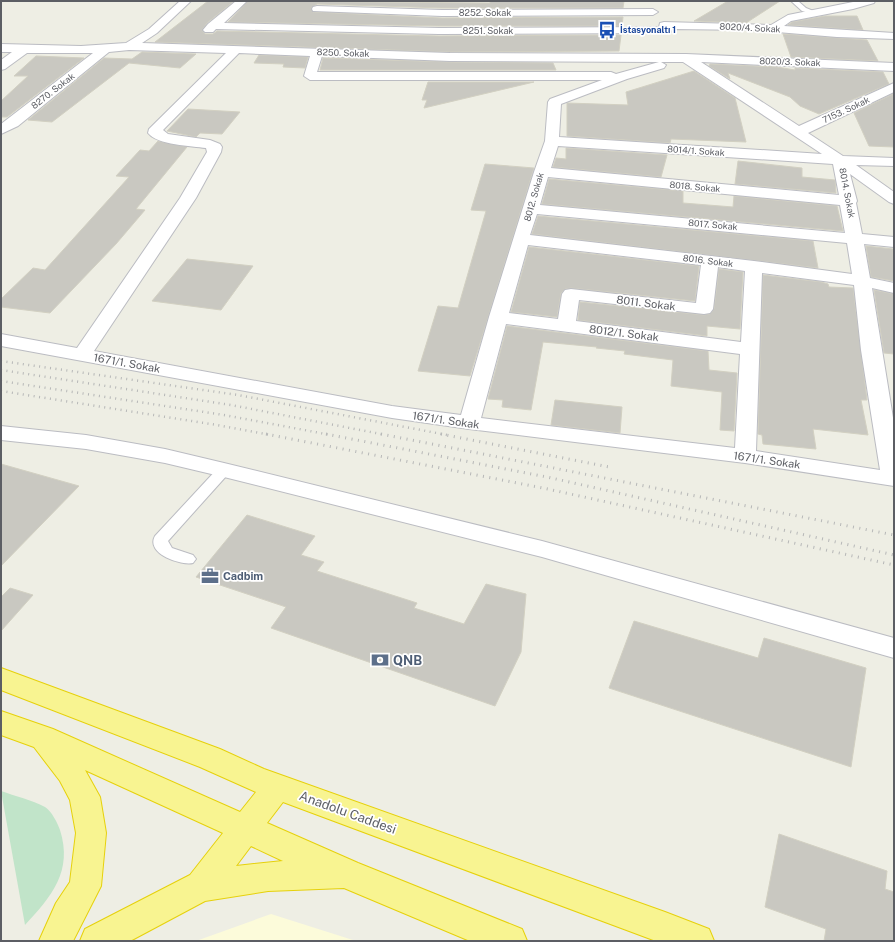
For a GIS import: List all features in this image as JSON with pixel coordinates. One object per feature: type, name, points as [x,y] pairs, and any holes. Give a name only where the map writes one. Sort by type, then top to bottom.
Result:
[{"type":"highway","name":"Anadolu Caddesi","points":[[1,679],[210,758],[278,786],[666,928],[697,941]]},
{"type":"highway","points":[[1,723],[43,738],[347,874],[510,941]]},
{"type":"highway","points":[[43,738],[70,772],[85,797],[91,833],[85,886],[68,914],[56,941]]},
{"type":"highway","points":[[201,886],[278,786]]},
{"type":"highway","points":[[97,941],[201,886],[268,876],[347,874]]},
{"type":"street","points":[[129,46],[153,31],[186,1]]},
{"type":"street","points":[[194,48],[212,26],[242,1]]},
{"type":"street","name":"8014. Sokak","points":[[644,1],[680,49],[840,160],[849,201],[871,350],[893,479]]},
{"type":"street","points":[[832,1],[853,6],[889,52]]},
{"type":"street","points":[[773,28],[788,18],[813,12],[853,6],[870,1]]},
{"type":"street","points":[[309,28],[318,5]]},
{"type":"street","name":"8252. Sokak","points":[[318,5],[442,13],[653,12]]},
{"type":"street","points":[[439,31],[442,13]]},
{"type":"street","name":"8251. Sokak","points":[[212,26],[439,31],[665,27]]},
{"type":"street","name":"8020/4. Sokak","points":[[665,27],[773,28],[837,34],[894,36]]},
{"type":"street","points":[[378,54],[386,30]]},
{"type":"street","points":[[837,34],[850,64]]},
{"type":"street","name":"8250. Sokak","points":[[1,48],[65,51],[104,50],[129,46],[450,57],[680,49]]},
{"type":"street","points":[[1,66],[24,49]]},
{"type":"street","name":"8020/3. Sokak","points":[[680,49],[894,67]]},
{"type":"street","name":"8012. Sokak","points":[[469,424],[498,317],[521,239],[532,209],[541,172],[552,141],[555,102],[623,76],[680,49]]},
{"type":"street","name":"8270. Sokak","points":[[1,130],[13,123],[104,50]]},
{"type":"street","points":[[82,355],[188,198],[214,152],[215,147],[210,144],[165,138],[155,133],[156,129],[236,50]]},
{"type":"street","points":[[317,52],[310,76],[623,76]]},
{"type":"street","name":"7153. Sokak","points":[[798,132],[894,87]]},
{"type":"street","name":"8014/1. Sokak","points":[[552,141],[840,160],[894,162]]},
{"type":"street","points":[[840,160],[894,199]]},
{"type":"street","name":"8018. Sokak","points":[[541,172],[849,201]]},
{"type":"street","name":"8017. Sokak","points":[[532,209],[894,242]]},
{"type":"street","name":"8016. Sokak","points":[[521,239],[754,266],[862,281],[894,288]]},
{"type":"street","name":"8011. Sokak","points":[[566,326],[571,294],[704,310],[710,261]]},
{"type":"street","points":[[745,456],[754,266]]},
{"type":"street","name":"8012/1. Sokak","points":[[498,317],[749,349]]},
{"type":"street","name":"1671/1. Sokak","points":[[1,340],[392,412],[469,424],[745,456],[893,479]]},
{"type":"street","points":[[1,433],[86,442],[165,456],[224,470],[542,549],[894,648]]},
{"type":"lane","points":[[794,1],[804,10],[813,12]]},
{"type":"lane","points":[[188,559],[167,552],[161,546],[160,540],[224,470]]},
{"type":"shaded area","points":[[1,791],[35,802],[48,809],[60,830],[63,845],[64,858],[58,882],[44,904],[25,925]]},
{"type":"shaded area","points":[[271,914],[356,941],[196,941]]},
{"type":"building","points":[[208,1],[234,1],[207,23],[202,30],[205,34],[213,34],[217,31],[439,36],[621,35],[619,51],[450,52],[155,42]]},
{"type":"building","points":[[248,1],[490,3],[490,1],[624,1],[623,8],[442,8],[317,4],[311,8],[313,12],[442,18],[623,17],[622,26],[439,26],[228,22]]},
{"type":"building","points":[[728,1],[780,1],[746,23],[694,21]]},
{"type":"building","points":[[825,16],[857,16],[863,30],[788,25],[792,22]]},
{"type":"building","points":[[783,34],[867,40],[878,61],[791,57]]},
{"type":"building","points":[[142,52],[196,54],[180,68],[129,63],[52,122],[28,120],[104,58],[132,59]]},
{"type":"building","points":[[259,55],[308,57],[305,68],[283,67],[284,64],[254,63]]},
{"type":"building","points":[[36,56],[84,58],[7,117],[1,117],[1,101],[28,76],[14,76]]},
{"type":"building","points":[[323,58],[450,62],[553,63],[556,70],[320,70]]},
{"type":"building","points":[[710,64],[777,67],[795,70],[795,68],[883,72],[889,84],[819,114],[800,106],[790,97],[728,73],[730,79],[709,66]]},
{"type":"building","points":[[694,71],[735,98],[746,142],[671,139],[670,143],[567,136],[567,103],[628,105],[626,92]]},
{"type":"building","points":[[428,82],[534,82],[424,108],[427,100],[422,100]]},
{"type":"building","points":[[893,94],[894,147],[869,146],[854,113]]},
{"type":"building","points":[[188,109],[240,112],[222,134],[200,133],[196,137],[167,131]]},
{"type":"building","points":[[158,141],[187,147],[136,209],[145,210],[116,244],[50,313],[1,307],[1,299],[33,268],[45,270],[129,177],[116,176],[140,150],[149,151]]},
{"type":"building","points":[[566,148],[667,155],[661,177],[553,167],[556,158],[566,159]]},
{"type":"building","points":[[738,161],[802,168],[802,177],[835,180],[836,193],[735,184]]},
{"type":"building","points":[[485,164],[534,168],[470,376],[418,371],[438,306],[458,308],[486,211],[471,210]]},
{"type":"building","points":[[549,179],[683,191],[683,203],[733,207],[734,196],[837,206],[843,231],[542,204]]},
{"type":"building","points":[[538,216],[813,241],[818,268],[532,234]]},
{"type":"building","points":[[866,246],[893,249],[894,281],[871,277]]},
{"type":"building","points":[[529,247],[699,266],[695,301],[571,288],[565,289],[561,293],[557,317],[511,312]]},
{"type":"building","points":[[187,259],[253,266],[221,310],[152,301]]},
{"type":"building","points":[[719,269],[743,272],[740,329],[707,326],[707,336],[578,320],[580,302],[704,315],[710,314],[714,309]]},
{"type":"building","points":[[763,275],[821,282],[828,284],[829,287],[853,288],[867,400],[861,400],[868,435],[813,429],[816,449],[763,444],[762,435],[758,434]]},
{"type":"building","points":[[874,290],[894,294],[894,354],[884,353]]},
{"type":"building","points":[[507,326],[708,351],[709,370],[737,373],[734,431],[720,430],[722,392],[671,386],[673,360],[624,354],[625,351],[596,348],[597,347],[543,342],[531,410],[502,407],[503,400],[488,399]]},
{"type":"building","points":[[555,400],[622,407],[620,433],[551,425]]},
{"type":"building","points":[[1,464],[79,486],[1,566]]},
{"type":"building","points":[[247,515],[315,536],[301,555],[324,562],[317,571],[417,603],[414,608],[464,624],[486,584],[526,594],[521,652],[495,706],[271,628],[286,607],[196,577]]},
{"type":"building","points":[[10,588],[33,595],[1,631],[1,597]]},
{"type":"building","points":[[634,621],[758,658],[764,638],[866,668],[851,767],[609,688]]},
{"type":"building","points":[[779,834],[887,871],[885,889],[894,892],[894,941],[824,941],[826,929],[765,907]]},
{"type":"railway","points":[[1,361],[238,395],[447,435]]},
{"type":"railway","points":[[1,370],[231,405],[386,435]]},
{"type":"railway","points":[[1,381],[224,415],[331,435]]},
{"type":"railway","points":[[1,391],[271,435]]},
{"type":"railway","points":[[266,434],[543,488],[894,565]]},
{"type":"railway","points":[[326,434],[547,477],[894,555]]},
{"type":"railway","points":[[381,434],[894,535]]},
{"type":"railway","points":[[441,434],[609,467]]},
{"type":"place","name":"İstasyonaltı 1","points":[[607,30]]},
{"type":"place","name":"Cadbim","points":[[210,576]]},
{"type":"place","name":"QNB","points":[[380,660]]}]
